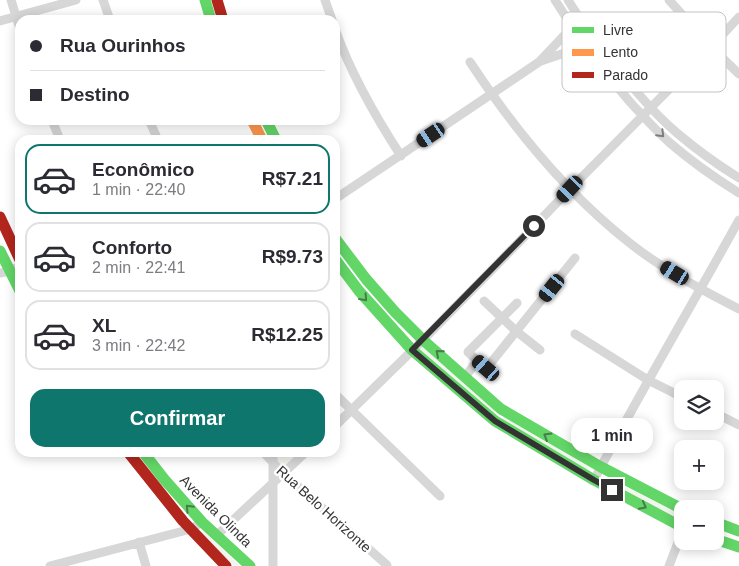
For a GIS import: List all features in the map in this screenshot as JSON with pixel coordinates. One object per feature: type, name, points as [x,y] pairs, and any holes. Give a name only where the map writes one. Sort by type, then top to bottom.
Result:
[{"type":"street","points":[[12,0],[16,15]]},
{"type":"street","points":[[23,15],[76,0]]},
{"type":"street","points":[[103,0],[108,15]]},
{"type":"street","points":[[205,0],[210,15]]},
{"type":"street","points":[[217,0],[222,15]]},
{"type":"street","points":[[325,0],[330,15]]},
{"type":"street","points":[[555,0],[563,12]]},
{"type":"street","points":[[568,0],[576,12]]},
{"type":"street","points":[[669,0],[680,12]]},
{"type":"street","points":[[0,21],[15,17]]},
{"type":"street","points":[[726,31],[739,17]]},
{"type":"street","points":[[340,196],[492,95],[538,62],[562,37]]},
{"type":"street","points":[[340,44],[367,100],[401,156]]},
{"type":"street","points":[[538,62],[562,54]]},
{"type":"street","points":[[726,61],[739,74]]},
{"type":"street","points":[[470,62],[517,128],[570,189],[604,221],[661,265],[739,309]]},
{"type":"street","points":[[622,92],[669,142],[698,166],[739,193]]},
{"type":"street","points":[[638,92],[651,108],[697,150],[739,178]]},
{"type":"street","points":[[340,421],[423,340],[667,92]]},
{"type":"street","points":[[0,217],[15,249]]},
{"type":"street","points":[[594,480],[648,380],[739,220]]},
{"type":"street","points":[[340,245],[394,312],[502,409],[601,467],[674,505]]},
{"type":"street","points":[[0,251],[10,270]]},
{"type":"street","points":[[517,303],[468,352],[486,368],[576,258]]},
{"type":"street","points":[[340,266],[359,291],[412,350],[495,421],[594,480],[674,523]]},
{"type":"street","points":[[484,301],[516,332],[540,350]]},
{"type":"street","points":[[575,334],[648,380],[674,393]]},
{"type":"street","points":[[465,376],[478,361]]},
{"type":"street","points":[[340,399],[440,496]]},
{"type":"street","points":[[724,418],[739,425]]},
{"type":"street","name":"Avenida Olinda","points":[[132,457],[190,529],[226,566]]},
{"type":"street","name":"Avenida Olinda","points":[[147,457],[202,522],[250,566]]},
{"type":"street","name":"Rua Belo Horizonte","points":[[268,457],[283,473],[387,565]]},
{"type":"street","points":[[273,457],[273,566]]},
{"type":"street","points":[[216,536],[301,457]]},
{"type":"street","points":[[50,566],[190,529],[202,522]]},
{"type":"street","points":[[724,525],[739,531]]},
{"type":"street","points":[[139,542],[146,566]]},
{"type":"street","points":[[724,542],[739,547]]},
{"type":"street","points":[[669,566],[675,550]]},
{"type":"shaded area","points":[[423,346],[496,410],[493,414],[420,350]]},
{"type":"shaded area","points":[[505,416],[589,467],[586,471],[502,420]]},
{"type":"shaded area","points":[[276,457],[297,457],[285,468],[278,465]]},
{"type":"shaded area","points":[[603,476],[674,511],[674,516],[601,480]]},
{"type":"shaded area","points":[[203,531],[240,566],[234,566],[200,534]]},
{"type":"traffic: fast","points":[[205,0],[210,15]]},
{"type":"traffic: fast","points":[[268,125],[274,135]]},
{"type":"traffic: fast","points":[[340,245],[366,279],[395,312],[423,340],[501,409],[601,467],[674,505]]},
{"type":"traffic: fast","points":[[0,251],[15,281]]},
{"type":"traffic: fast","points":[[340,266],[359,291],[412,350],[495,421],[594,480],[674,523]]},
{"type":"traffic: fast","points":[[147,457],[202,522],[250,566]]},
{"type":"traffic: fast","points":[[724,525],[739,531]]},
{"type":"traffic: fast","points":[[724,542],[739,547]]},
{"type":"traffic: slow","points":[[254,125],[260,135]]},
{"type":"traffic: jam","points":[[217,0],[222,15]]},
{"type":"traffic: jam","points":[[0,217],[15,249]]},
{"type":"traffic: jam","points":[[132,457],[183,521],[226,566]]},
{"type":"route","points":[[534,226],[412,350],[495,421],[612,490]]}]
